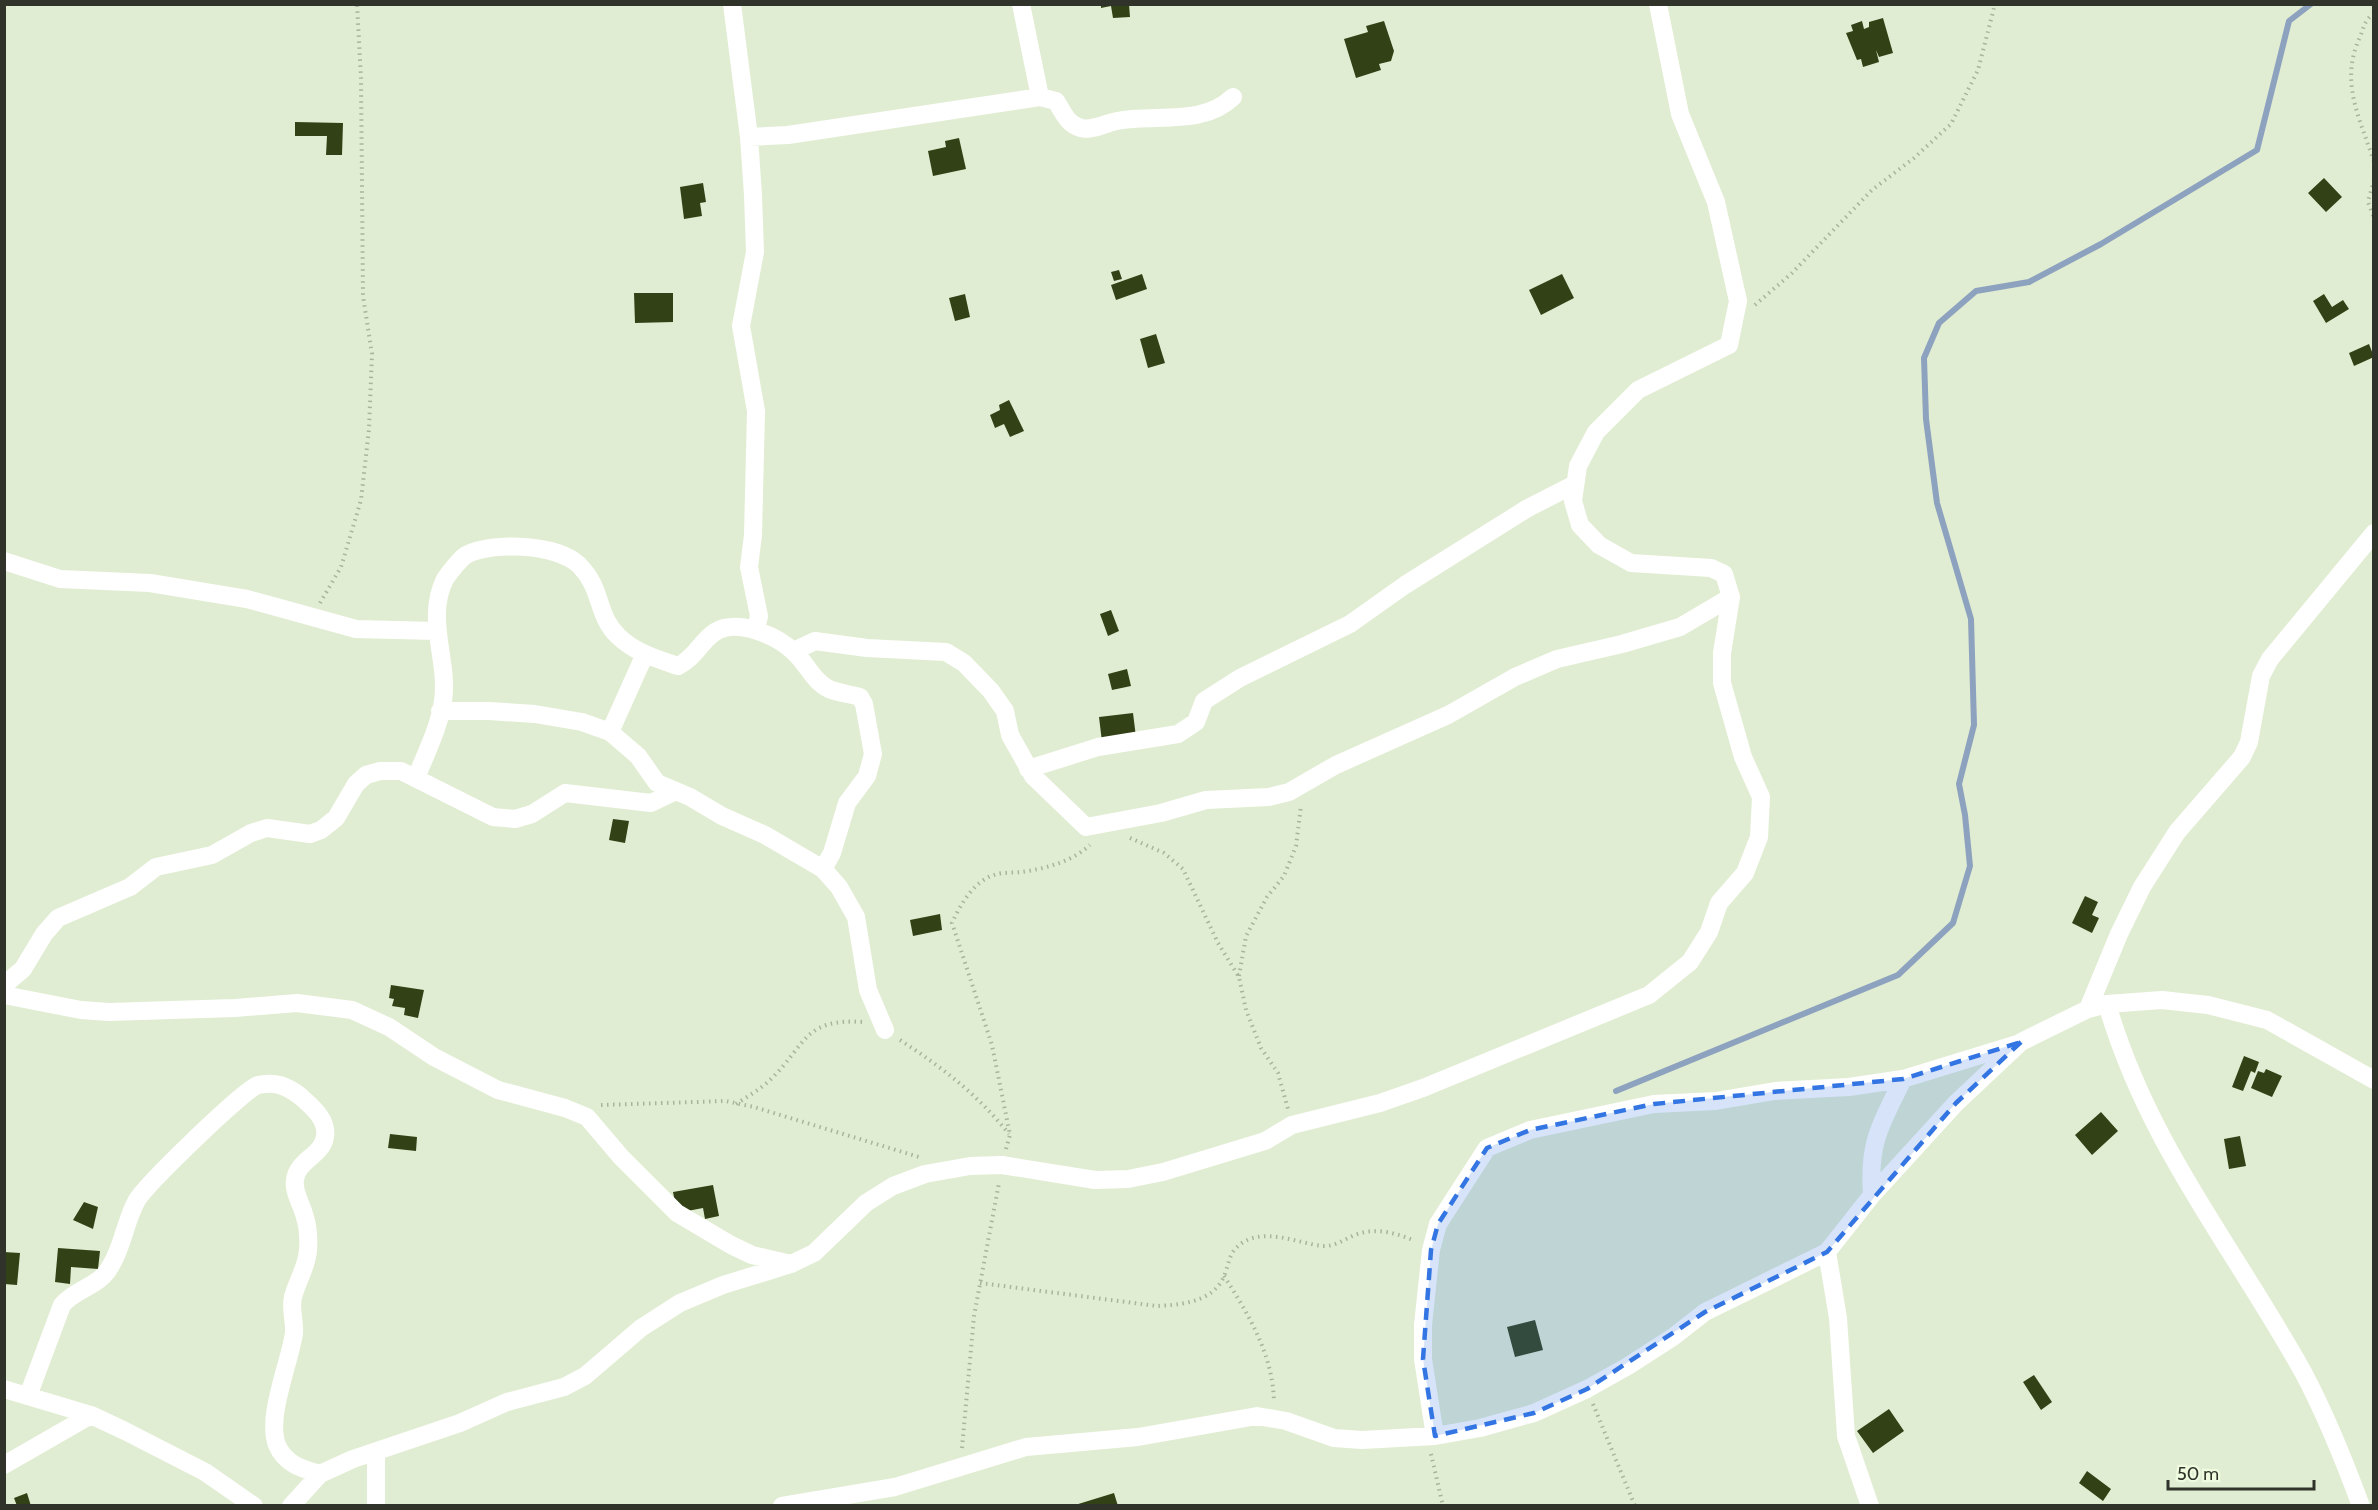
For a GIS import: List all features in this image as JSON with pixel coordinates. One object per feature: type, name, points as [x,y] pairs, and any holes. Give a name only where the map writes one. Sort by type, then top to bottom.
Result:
[{"type":"street","points":[[732,4],[749,137],[755,252],[741,327],[756,411],[753,535],[749,567],[759,616],[756,629]]},
{"type":"street","points":[[1020,4],[1040,97]]},
{"type":"street","points":[[291,1506],[320,1474],[478,1416],[507,1402],[564,1387],[585,1376],[641,1328],[680,1304],[723,1285],[791,1264],[814,1253],[866,1203],[893,1186],[925,1174],[970,1166],[1002,1165],[1063,1177],[1095,1180],[1128,1179],[1163,1172],[1265,1141],[1292,1125],[1380,1103],[1423,1088],[1649,995],[1690,963],[1709,932],[1719,903],[1745,873],[1759,837],[1761,797],[1743,757],[1722,683],[1722,653],[1731,597],[1724,574],[1711,568],[1631,563],[1599,544],[1580,525],[1573,501],[1578,466],[1596,432],[1638,390],[1729,345],[1735,322],[1738,301],[1716,202],[1680,114],[1658,4]]},
{"type":"street","points":[[749,137],[788,135],[1040,97],[1056,101],[1068,122],[1082,129],[1118,120],[1167,120],[1221,108],[1233,97]]},
{"type":"street","points":[[1028,769],[1098,747],[1178,734],[1196,722],[1204,701],[1240,678],[1350,624],[1405,585],[1528,508],[1575,484]]},
{"type":"street","points":[[2088,1010],[2119,934],[2142,887],[2177,832],[2242,757],[2249,742],[2261,676],[2270,659],[2373,533]]},
{"type":"street","points":[[416,778],[441,711],[444,672],[436,631],[445,579],[465,556],[487,548],[519,547],[557,552],[578,565],[597,588],[604,618],[617,636],[645,654],[678,666],[690,661],[716,632],[732,627],[756,629],[794,651],[812,676],[830,689],[860,698],[864,704],[873,754],[867,776],[847,803],[832,853],[823,869]]},
{"type":"street","points":[[4,561],[60,579],[150,583],[247,599],[356,629],[436,631]]},
{"type":"street","points":[[794,651],[815,641],[867,648],[946,652],[964,663],[991,691],[1005,711],[1010,735],[1028,769],[1086,827],[1161,813],[1206,800],[1269,797],[1289,792],[1304,782],[1448,715],[1515,677],[1557,659],[1622,644],[1680,627],[1731,597]]},
{"type":"street","points":[[610,732],[645,654]]},
{"type":"street","points":[[441,711],[535,714],[582,722],[610,732],[638,756],[657,783],[765,835],[823,869],[839,887],[856,916],[868,990],[885,1030]]},
{"type":"street","points":[[4,985],[23,969],[44,934],[58,918],[130,887],[156,867],[212,855],[251,833],[267,828],[310,834],[321,830],[336,818],[356,784],[366,775],[380,771],[401,771],[493,817],[515,819],[531,814],[565,794],[651,803],[674,792]]},
{"type":"street","points":[[4,995],[81,1010],[109,1012],[235,1008],[297,1003],[352,1010],[389,1027],[434,1057],[498,1090],[565,1108],[587,1117],[621,1157],[677,1213],[730,1245],[752,1255],[791,1264]]},
{"type":"street","points":[[1430,1436],[1423,1359],[1423,1325],[1431,1250],[1438,1224],[1487,1148],[1530,1130],[1654,1104],[1716,1101],[1775,1091],[1849,1087],[1903,1079],[2021,1042],[2088,1010],[2107,1004],[2162,999],[2208,1005],[2267,1020],[2373,1080]]},
{"type":"street","points":[[2107,1004],[2121,1054],[2142,1101],[2200,1207],[2304,1374],[2337,1443],[2361,1506]]},
{"type":"street","points":[[782,1506],[866,1494],[1026,1447],[1138,1437],[1257,1416],[1275,1419],[1334,1438],[1362,1440],[1430,1436],[1480,1428],[1534,1413],[1587,1389],[1664,1343],[1705,1312],[1827,1252],[1872,1195],[1956,1103],[2021,1042]]},
{"type":"street","points":[[1872,1195],[1870,1169],[1878,1128],[1903,1079]]},
{"type":"street","points":[[28,1396],[62,1305],[70,1295],[100,1281],[111,1266],[138,1197],[245,1092],[270,1083],[282,1085],[301,1098],[320,1117],[325,1136],[321,1147],[303,1162],[294,1183],[309,1240],[304,1269],[292,1299],[294,1332],[280,1386],[276,1443],[284,1456],[297,1467],[320,1474]]},
{"type":"street","points":[[1827,1252],[1838,1318],[1846,1436],[1870,1506]]},
{"type":"street","points":[[4,1389],[91,1415],[188,1463],[255,1506]]},
{"type":"street","points":[[4,1465],[91,1415]]},
{"type":"street","points":[[376,1452],[376,1506]]},
{"type":"path","points":[[313,617],[340,567],[361,500],[369,429],[372,354],[363,296],[361,78],[357,4]]},
{"type":"path","points":[[1735,322],[1792,273],[1872,190],[1914,158],[1951,124],[1978,70],[1995,4]]},
{"type":"path","points":[[2373,13],[2365,21],[2355,44],[2351,59],[2351,82],[2358,122],[2373,162]]},
{"type":"path","points":[[2373,180],[2368,202],[2373,218]]},
{"type":"path","points":[[1239,977],[1246,936],[1267,897],[1284,876],[1296,846],[1304,782]]},
{"type":"path","points":[[961,1466],[974,1316],[1002,1165],[1010,1135],[992,1045],[952,923],[958,910],[979,883],[994,874],[1042,868],[1077,857],[1101,834],[1086,827]]},
{"type":"path","points":[[1123,837],[1134,838],[1164,853],[1183,869],[1218,943],[1239,977],[1246,1010],[1261,1048],[1278,1073],[1292,1125]]},
{"type":"path","points":[[736,1104],[771,1080],[806,1036],[817,1028],[837,1021],[863,1022],[885,1030],[960,1082],[985,1104],[1010,1135]]},
{"type":"path","points":[[597,1106],[726,1101],[923,1158]]},
{"type":"path","points":[[980,1283],[1157,1306],[1185,1305],[1219,1286],[1236,1247],[1250,1240],[1266,1237],[1323,1246],[1336,1244],[1361,1233],[1384,1232],[1406,1237],[1431,1250]]},
{"type":"path","points":[[1224,1276],[1257,1330],[1271,1380],[1275,1419]]},
{"type":"path","points":[[1587,1389],[1635,1506]]},
{"type":"path","points":[[1430,1436],[1443,1506]]},
{"type":"highlighted area","points":[[2021,1042],[1956,1103],[1827,1252],[1705,1312],[1587,1389],[1534,1413],[1435,1436],[1423,1359],[1431,1250],[1438,1224],[1487,1148],[1530,1130],[1654,1104],[1903,1079]]},
{"type":"building","points":[[1101,4],[1129,4],[1130,17],[1113,18],[1111,6],[1101,8]]},
{"type":"building","points":[[1883,18],[1893,53],[1879,57],[1876,50],[1879,62],[1863,67],[1861,59],[1857,60],[1846,33],[1853,31],[1851,25],[1862,21],[1864,29],[1869,27],[1869,22]]},
{"type":"building","points":[[1384,21],[1394,51],[1391,61],[1379,64],[1381,70],[1356,78],[1344,39],[1368,32],[1366,26]]},
{"type":"building","points":[[295,122],[343,123],[342,155],[326,155],[327,136],[295,136]]},
{"type":"building","points":[[959,138],[966,169],[933,176],[928,151],[946,147],[945,141]]},
{"type":"building","points":[[2324,178],[2342,197],[2326,212],[2308,193]]},
{"type":"building","points":[[703,183],[706,202],[700,203],[702,216],[684,219],[680,187]]},
{"type":"building","points":[[1119,270],[1122,279],[1114,281],[1111,272]]},
{"type":"building","points":[[1142,274],[1147,289],[1116,300],[1111,285]]},
{"type":"building","points":[[1562,274],[1574,298],[1541,315],[1529,290]]},
{"type":"building","points":[[634,293],[673,293],[673,322],[635,323]]},
{"type":"building","points":[[965,294],[970,317],[955,321],[949,298]]},
{"type":"building","points":[[2324,294],[2332,307],[2343,300],[2349,309],[2326,323],[2313,301]]},
{"type":"building","points":[[1156,334],[1165,363],[1148,368],[1140,339]]},
{"type":"building","points":[[2369,344],[2374,357],[2354,366],[2349,353]]},
{"type":"building","points":[[1009,400],[1024,431],[1010,437],[1004,424],[995,428],[990,415],[1000,410],[999,405]]},
{"type":"building","points":[[1111,610],[1119,631],[1108,636],[1100,614]]},
{"type":"building","points":[[1127,669],[1131,686],[1112,690],[1108,674]]},
{"type":"building","points":[[1133,713],[1136,737],[1102,742],[1099,717]]},
{"type":"building","points":[[613,819],[629,821],[625,843],[609,840]]},
{"type":"building","points":[[2085,896],[2098,902],[2092,915],[2099,918],[2092,933],[2072,923]]},
{"type":"building","points":[[940,914],[942,930],[913,936],[910,920]]},
{"type":"building","points":[[391,985],[424,990],[418,1018],[404,1015],[405,1008],[392,1006],[394,999],[389,998]]},
{"type":"building","points":[[2244,1056],[2259,1062],[2255,1073],[2251,1071],[2243,1091],[2232,1087]]},
{"type":"building","points":[[2266,1069],[2282,1076],[2272,1097],[2251,1088],[2258,1071],[2264,1073]]},
{"type":"building","points":[[2101,1112],[2118,1131],[2092,1155],[2075,1135]]},
{"type":"building","points":[[390,1134],[417,1137],[416,1151],[388,1148]]},
{"type":"building","points":[[2240,1136],[2246,1166],[2229,1169],[2224,1139]]},
{"type":"building","points":[[713,1185],[719,1216],[705,1219],[703,1208],[677,1213],[673,1192]]},
{"type":"building","points":[[84,1202],[98,1207],[93,1229],[73,1220]]},
{"type":"building","points":[[58,1248],[100,1251],[98,1269],[71,1267],[70,1284],[55,1282]]},
{"type":"building","points":[[4,1252],[20,1253],[17,1285],[4,1284]]},
{"type":"building","points":[[1535,1320],[1543,1350],[1515,1357],[1507,1327]]},
{"type":"building","points":[[2034,1375],[2052,1402],[2041,1410],[2023,1382]]},
{"type":"building","points":[[1889,1409],[1904,1431],[1873,1453],[1857,1431]]},
{"type":"building","points":[[2087,1471],[2111,1489],[2103,1501],[2079,1483]]},
{"type":"building","points":[[27,1493],[31,1506],[17,1506],[14,1498]]},
{"type":"building","points":[[1114,1493],[1118,1506],[1075,1506],[1075,1505]]},
{"type":"waterway","points":[[1616,1091],[1898,975],[1953,923],[1970,866],[1965,815],[1959,784],[1974,725],[1971,619],[1937,503],[1926,419],[1924,358],[1939,323],[1976,291],[2029,282],[2101,244],[2257,150],[2289,21],[2311,4]]}]
